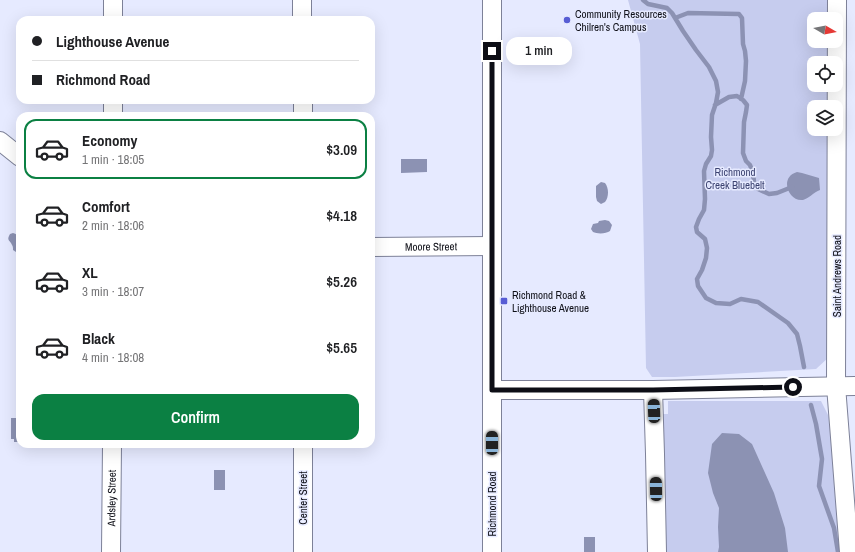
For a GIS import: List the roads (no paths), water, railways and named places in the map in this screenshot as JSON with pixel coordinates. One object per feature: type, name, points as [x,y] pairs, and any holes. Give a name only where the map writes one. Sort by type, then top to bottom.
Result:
[{"type":"street","points":[[113,0],[113,16]]},
{"type":"street","points":[[302,0],[302,16]]},
{"type":"street","name":"Richmond Road","points":[[492,0],[492,552]]},
{"type":"street","name":"Saint Andrews Road","points":[[837,0],[836,386],[849,552]]},
{"type":"street","points":[[0,141],[16,154]]},
{"type":"street","name":"Moore Street","points":[[375,247],[492,246]]},
{"type":"street","points":[[492,390],[653,390],[855,386]]},
{"type":"street","points":[[653,390],[657,552]]},
{"type":"street","name":"Ardsley Street","points":[[111,552],[112,448]]},
{"type":"street","name":"Center Street","points":[[303,448],[303,552]]},
{"type":"waterway","points":[[643,0],[648,4],[667,8],[672,13],[709,67],[716,81],[718,92],[712,115],[712,150],[711,156],[704,171],[704,210],[696,227],[697,232],[705,239],[707,248],[706,258],[697,279],[698,286],[706,298],[716,303],[730,304],[741,299],[758,302],[788,323],[797,334],[804,367]]},
{"type":"waterway","points":[[675,18],[688,13],[739,14],[742,18],[743,44],[746,61],[745,81],[741,99]]},
{"type":"waterway","points":[[715,105],[729,97],[737,96],[747,105],[744,122],[743,153],[746,161],[750,165],[754,182],[758,189],[769,194],[777,193],[792,187]]},
{"type":"waterway","points":[[811,405],[822,459],[819,486],[834,528],[838,552]]},
{"type":"place","name":"Community Resources Chilren's Campus","points":[[567,20]]},
{"type":"place","name":"Richmond Road & Lighthouse Avenue","points":[[504,301]]},
{"type":"park label","name":"Richmond Creek Bluebelt","points":[[735,178]]}]
